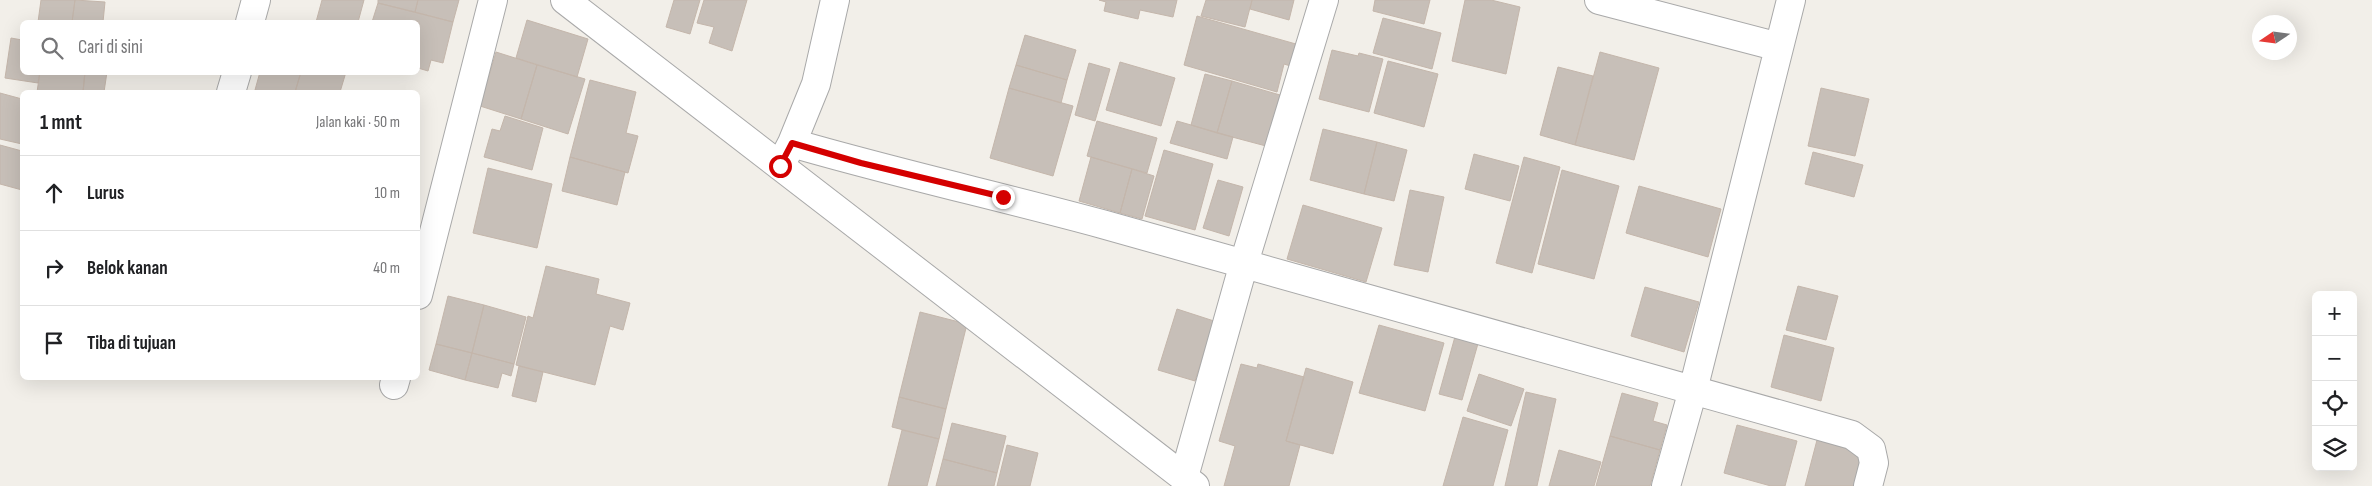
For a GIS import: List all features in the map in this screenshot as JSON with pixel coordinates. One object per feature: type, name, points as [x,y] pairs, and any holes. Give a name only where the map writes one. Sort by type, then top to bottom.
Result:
[{"type":"street","points":[[251,20],[256,0]]},
{"type":"street","points":[[420,287],[493,0]]},
{"type":"street","points":[[565,0],[786,155],[1190,481],[1244,263],[1324,0]]},
{"type":"street","points":[[786,155],[816,84],[835,0]]},
{"type":"street","points":[[1599,0],[1778,47]]},
{"type":"street","points":[[1666,486],[1693,390],[1791,0]]},
{"type":"street","points":[[232,90],[236,75]]},
{"type":"street","points":[[786,155],[861,163],[1003,197],[1244,263],[1852,435],[1871,449],[1874,464],[1868,486]]},
{"type":"building","points":[[41,0],[75,0],[72,20],[38,20]]},
{"type":"building","points":[[75,0],[105,2],[103,20],[72,20]]},
{"type":"building","points":[[322,0],[364,0],[359,20],[317,20]]},
{"type":"building","points":[[378,0],[418,0],[415,12],[378,3]]},
{"type":"building","points":[[418,0],[459,0],[453,22],[415,12]]},
{"type":"building","points":[[674,0],[700,0],[690,34],[666,27]]},
{"type":"building","points":[[704,0],[747,0],[732,51],[709,43],[714,27],[697,23]]},
{"type":"building","points":[[1099,0],[1177,0],[1173,17],[1140,10],[1138,19],[1104,11],[1106,2]]},
{"type":"building","points":[[1206,0],[1252,0],[1245,27],[1201,16]]},
{"type":"building","points":[[1252,0],[1294,0],[1289,20],[1250,9]]},
{"type":"building","points":[[1375,0],[1430,0],[1424,24],[1373,11]]},
{"type":"building","points":[[1465,0],[1491,0],[1520,7],[1506,74],[1452,61]]},
{"type":"building","points":[[378,3],[453,22],[443,63],[431,60],[428,71],[420,69],[420,20],[373,20]]},
{"type":"building","points":[[1197,16],[1303,46],[1297,68],[1284,64],[1277,92],[1184,65]]},
{"type":"building","points":[[1383,18],[1441,33],[1432,69],[1373,53]]},
{"type":"building","points":[[527,20],[588,39],[577,77],[516,58]]},
{"type":"building","points":[[1025,35],[1076,50],[1067,80],[1016,65]]},
{"type":"building","points":[[11,38],[20,40],[20,75],[39,75],[38,83],[5,78]]},
{"type":"building","points":[[1332,50],[1358,56],[1359,53],[1383,59],[1369,112],[1319,99]]},
{"type":"building","points":[[496,52],[537,65],[521,119],[480,106]]},
{"type":"building","points":[[1600,52],[1659,68],[1634,160],[1575,145]]},
{"type":"building","points":[[1388,61],[1438,74],[1424,127],[1374,113]]},
{"type":"building","points":[[1120,62],[1175,78],[1161,126],[1106,110]]},
{"type":"building","points":[[1089,63],[1110,69],[1095,121],[1075,115]]},
{"type":"building","points":[[537,65],[585,79],[568,134],[521,119]]},
{"type":"building","points":[[1016,65],[1067,80],[1061,103],[1009,88]]},
{"type":"building","points":[[1558,67],[1593,76],[1575,145],[1540,135]]},
{"type":"building","points":[[1205,74],[1232,81],[1217,133],[1191,125]]},
{"type":"building","points":[[40,75],[85,75],[83,90],[37,90]]},
{"type":"building","points":[[85,75],[107,75],[104,90],[83,90]]},
{"type":"building","points":[[259,75],[300,75],[296,90],[255,90]]},
{"type":"building","points":[[300,75],[345,75],[341,90],[296,90]]},
{"type":"building","points":[[590,80],[636,92],[626,133],[638,136],[628,173],[570,157]]},
{"type":"building","points":[[1232,81],[1280,95],[1266,146],[1217,133]]},
{"type":"building","points":[[1009,88],[1073,106],[1053,176],[990,158]]},
{"type":"building","points":[[1821,88],[1869,99],[1855,156],[1808,146]]},
{"type":"building","points":[[0,93],[20,98],[20,144],[0,139]]},
{"type":"building","points":[[505,116],[543,128],[532,170],[484,157],[492,129],[500,131]]},
{"type":"building","points":[[1097,121],[1157,138],[1147,173],[1087,156]]},
{"type":"building","points":[[1177,121],[1233,137],[1227,159],[1170,143]]},
{"type":"building","points":[[1323,129],[1377,142],[1364,194],[1310,180]]},
{"type":"building","points":[[1377,142],[1407,150],[1394,201],[1364,194]]},
{"type":"building","points":[[0,145],[20,150],[20,189],[0,184]]},
{"type":"building","points":[[1164,150],[1213,164],[1195,230],[1145,216]]},
{"type":"building","points":[[1813,152],[1863,165],[1854,197],[1805,184]]},
{"type":"building","points":[[1474,154],[1519,166],[1510,201],[1465,189]]},
{"type":"building","points":[[570,157],[625,172],[617,205],[562,191]]},
{"type":"building","points":[[1091,157],[1132,169],[1120,213],[1079,201]]},
{"type":"building","points":[[1524,157],[1560,167],[1532,273],[1496,263]]},
{"type":"building","points":[[488,168],[552,184],[537,248],[473,233]]},
{"type":"building","points":[[1132,169],[1154,176],[1142,219],[1120,213]]},
{"type":"building","points":[[1562,170],[1619,186],[1594,279],[1538,264]]},
{"type":"building","points":[[1218,180],[1243,187],[1229,236],[1203,228]]},
{"type":"building","points":[[1639,186],[1721,209],[1708,257],[1626,233]]},
{"type":"building","points":[[1410,190],[1444,197],[1428,272],[1394,265]]},
{"type":"building","points":[[1303,205],[1382,228],[1366,282],[1287,259]]},
{"type":"building","points":[[546,266],[599,279],[596,294],[630,303],[623,330],[610,326],[595,385],[516,365],[528,316],[533,318]]},
{"type":"building","points":[[1798,286],[1838,296],[1826,340],[1786,330]]},
{"type":"building","points":[[1645,287],[1699,302],[1684,352],[1631,336]]},
{"type":"building","points":[[448,296],[484,305],[472,353],[436,344]]},
{"type":"building","points":[[484,305],[526,317],[514,364],[472,353]]},
{"type":"building","points":[[1177,309],[1214,321],[1195,381],[1158,370]]},
{"type":"building","points":[[920,312],[967,324],[946,409],[899,397]]},
{"type":"building","points":[[1379,325],[1444,343],[1425,411],[1359,393]]},
{"type":"building","points":[[1456,333],[1479,340],[1462,400],[1439,394]]},
{"type":"building","points":[[1784,335],[1834,348],[1821,401],[1771,387]]},
{"type":"building","points":[[436,344],[472,353],[465,380],[429,370]]},
{"type":"building","points":[[472,353],[514,364],[511,376],[502,373],[498,388],[465,380]]},
{"type":"building","points":[[1241,364],[1257,368],[1258,364],[1304,377],[1286,441],[1300,445],[1289,486],[1224,486],[1235,446],[1219,441]]},
{"type":"building","points":[[519,366],[543,372],[536,402],[512,396]]},
{"type":"building","points":[[1306,368],[1353,382],[1333,454],[1286,441]]},
{"type":"building","points":[[1479,374],[1524,389],[1511,426],[1467,411]]},
{"type":"building","points":[[1526,392],[1556,399],[1537,486],[1505,486]]},
{"type":"building","points":[[1622,393],[1658,403],[1653,421],[1667,425],[1660,450],[1610,436]]},
{"type":"building","points":[[899,397],[946,409],[939,439],[892,427]]},
{"type":"building","points":[[1463,417],[1508,430],[1493,486],[1443,486]]},
{"type":"building","points":[[952,423],[1006,436],[997,473],[943,459]]},
{"type":"building","points":[[1737,425],[1797,441],[1785,486],[1771,486],[1724,473]]},
{"type":"building","points":[[902,430],[939,439],[927,486],[888,486]]},
{"type":"building","points":[[1610,436],[1660,450],[1650,486],[1596,486]]},
{"type":"building","points":[[1817,440],[1869,455],[1860,486],[1805,486]]},
{"type":"building","points":[[1007,445],[1038,453],[1030,486],[997,486]]},
{"type":"building","points":[[1559,450],[1601,462],[1594,486],[1549,486]]},
{"type":"building","points":[[943,459],[997,473],[994,486],[936,486]]},
{"type":"route","points":[[780,166],[792,143],[861,163],[1003,197]]}]
